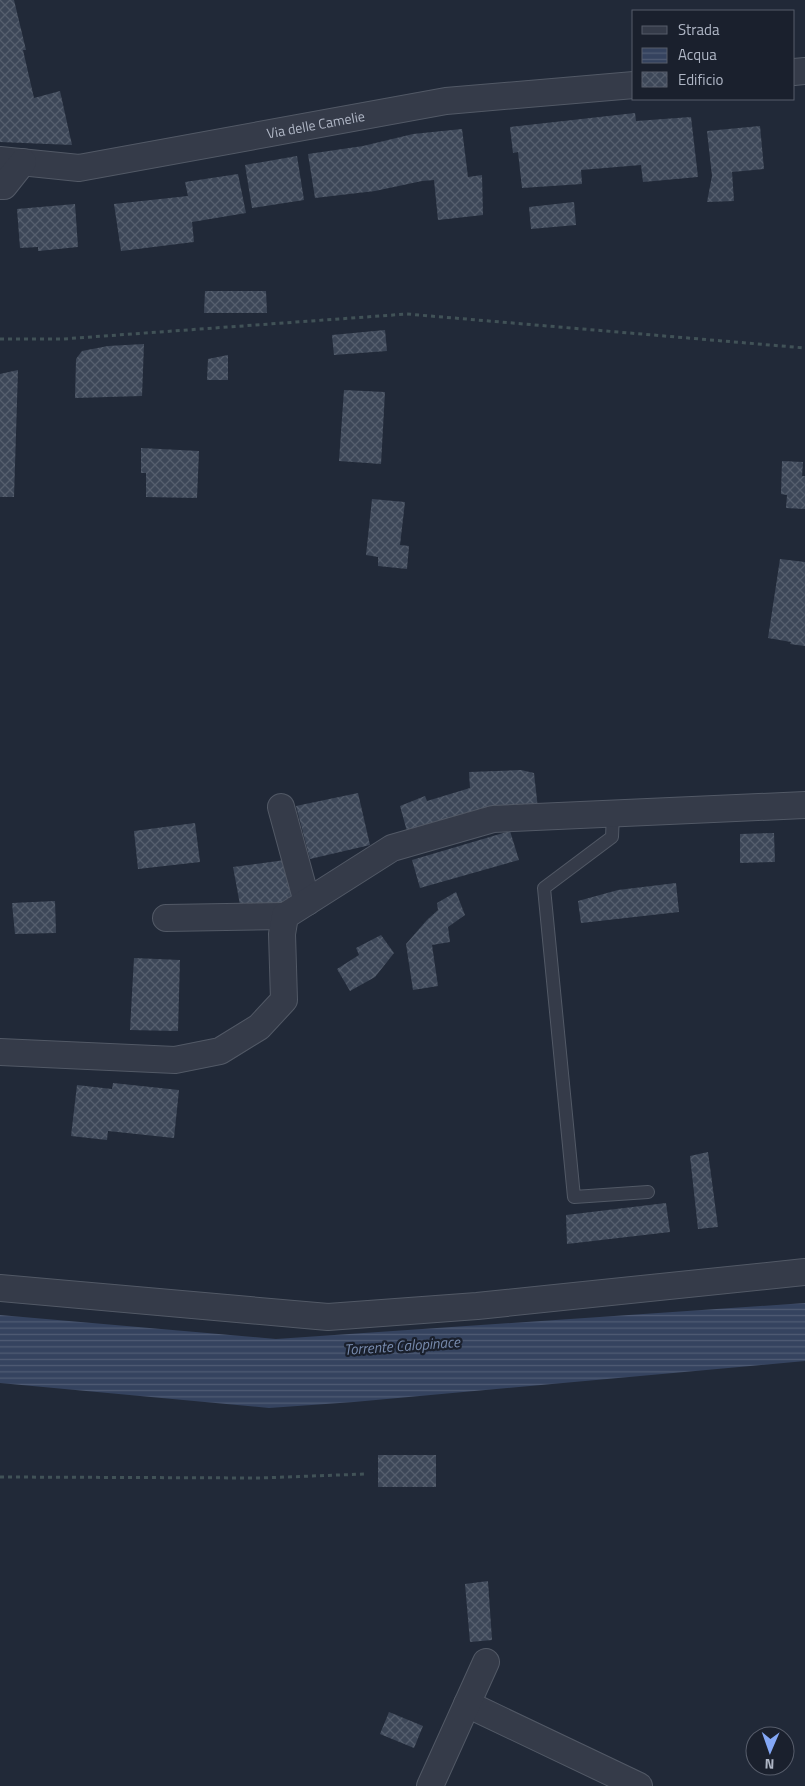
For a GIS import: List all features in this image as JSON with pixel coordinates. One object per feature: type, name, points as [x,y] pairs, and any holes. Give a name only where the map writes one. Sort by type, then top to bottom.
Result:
[{"type":"street","name":"Via delle Camelie","points":[[12,161],[80,168],[446,101],[632,85]]},
{"type":"street","points":[[0,186],[4,186],[12,161]]},
{"type":"street","points":[[166,918],[285,916],[392,848],[493,819],[805,805]]},
{"type":"street","points":[[281,807],[307,902]]},
{"type":"street","points":[[0,1052],[176,1060],[220,1051],[259,1027],[284,1000],[282,934],[285,916]]},
{"type":"street","points":[[0,1288],[328,1317],[477,1306],[805,1272]]},
{"type":"street","points":[[430,1786],[486,1662]]},
{"type":"street","points":[[467,1704],[639,1786]]},
{"type":"lane","points":[[613,814],[612,837],[544,888],[574,1197],[648,1192]]},
{"type":"path","points":[[0,340],[63,339],[407,314],[805,348]]},
{"type":"path","points":[[0,1477],[260,1478],[365,1474]]},
{"type":"water","name":"Torrente Calopinace","points":[[805,1303],[805,1361],[269,1408],[0,1383],[0,1315],[276,1339]]},
{"type":"building","points":[[0,0],[14,0],[26,50],[23,50],[34,98],[60,91],[72,145],[0,142]]},
{"type":"building","points":[[635,113],[636,121],[691,117],[698,177],[643,182],[641,165],[581,170],[582,184],[522,188],[518,152],[513,153],[510,127]]},
{"type":"building","points":[[760,126],[764,169],[732,172],[734,201],[707,202],[712,176],[707,131]]},
{"type":"building","points":[[462,129],[468,177],[482,175],[483,215],[438,220],[434,180],[375,191],[315,198],[308,154],[363,146],[413,134]]},
{"type":"building","points":[[297,156],[304,200],[252,208],[245,165]]},
{"type":"building","points":[[238,174],[246,213],[192,222],[194,242],[121,251],[114,204],[188,196],[185,182]]},
{"type":"building","points":[[574,202],[576,225],[531,229],[529,207]]},
{"type":"building","points":[[75,204],[78,247],[38,251],[38,247],[20,248],[17,209]]},
{"type":"building","points":[[205,291],[266,291],[267,313],[204,313]]},
{"type":"building","points":[[385,330],[387,351],[334,355],[332,335]]},
{"type":"building","points":[[144,344],[142,396],[75,398],[76,359],[82,351],[108,346]]},
{"type":"building","points":[[228,355],[228,380],[207,380],[208,359]]},
{"type":"building","points":[[18,370],[14,497],[0,497],[0,374]]},
{"type":"building","points":[[344,390],[385,392],[381,464],[339,461]]},
{"type":"building","points":[[141,448],[199,451],[197,498],[146,497],[146,473],[141,473]]},
{"type":"building","points":[[782,461],[803,462],[802,476],[805,476],[805,509],[786,508],[787,495],[781,494]]},
{"type":"building","points":[[372,499],[405,502],[400,545],[409,546],[407,569],[378,566],[378,557],[366,555]]},
{"type":"building","points":[[780,559],[805,562],[805,646],[768,638]]},
{"type":"building","points":[[521,770],[534,773],[538,809],[408,835],[400,806],[425,796],[427,801],[470,788],[469,772]]},
{"type":"building","points":[[358,793],[370,845],[310,859],[296,806]]},
{"type":"building","points":[[195,823],[200,862],[138,869],[134,831]]},
{"type":"building","points":[[510,831],[519,860],[420,888],[412,860]]},
{"type":"building","points":[[774,833],[775,862],[740,863],[740,834]]},
{"type":"building","points":[[285,860],[294,903],[241,910],[233,867]]},
{"type":"building","points":[[676,883],[679,912],[581,923],[578,901],[618,890]]},
{"type":"building","points":[[456,892],[465,915],[448,927],[450,942],[432,945],[438,986],[413,990],[406,944],[438,910],[437,903]]},
{"type":"building","points":[[55,901],[56,933],[15,934],[12,903]]},
{"type":"building","points":[[381,935],[394,953],[375,977],[350,991],[337,969],[359,955],[356,948]]},
{"type":"building","points":[[134,958],[180,960],[178,1031],[130,1030]]},
{"type":"building","points":[[113,1083],[179,1090],[174,1138],[108,1131],[107,1140],[71,1136],[77,1085],[112,1089]]},
{"type":"building","points":[[708,1152],[718,1227],[698,1229],[690,1156]]},
{"type":"building","points":[[666,1203],[670,1232],[567,1244],[566,1215]]},
{"type":"building","points":[[378,1455],[436,1455],[436,1487],[378,1487]]},
{"type":"building","points":[[488,1581],[492,1640],[470,1642],[465,1584]]},
{"type":"building","points":[[389,1712],[423,1726],[414,1748],[380,1734]]}]
